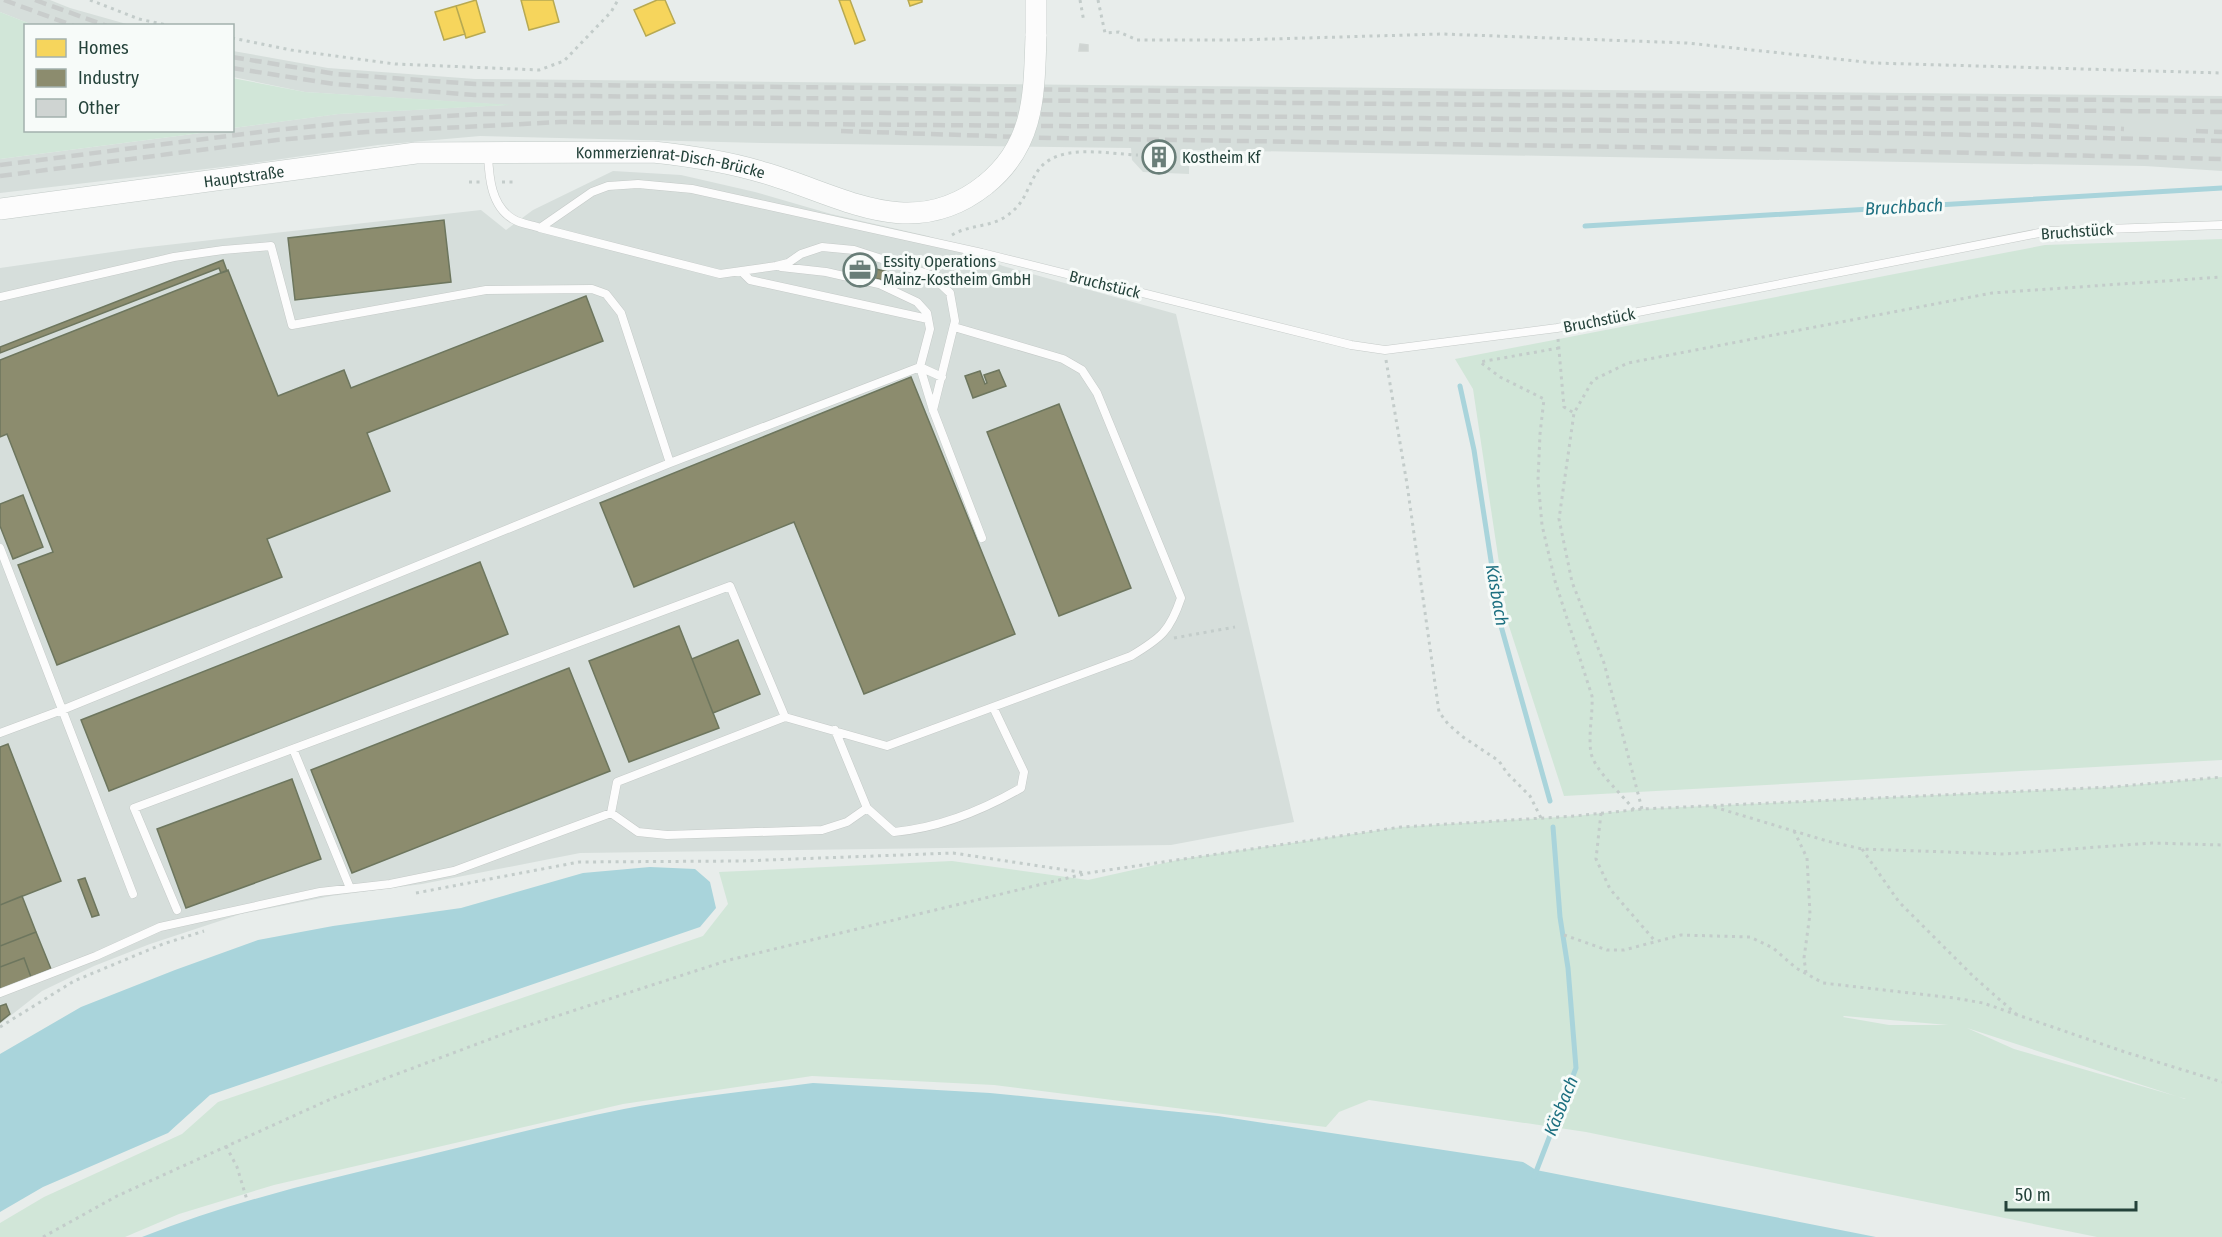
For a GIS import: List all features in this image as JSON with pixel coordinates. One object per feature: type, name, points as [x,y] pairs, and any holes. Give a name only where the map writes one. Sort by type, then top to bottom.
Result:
[{"type":"street","name":"Kommerzienrat-Disch-Brücke","points":[[488,152],[653,152],[692,156],[762,172],[873,210],[916,213],[937,209],[957,202],[985,185],[1008,162],[1020,144],[1033,103],[1036,0]]},
{"type":"street","name":"Hauptstraße","points":[[0,209],[416,153],[488,152]]},
{"type":"lane","points":[[488,152],[490,182],[499,207],[513,219],[540,228],[720,274],[788,263],[801,254],[822,247],[854,250],[931,275],[950,293],[955,321],[933,410]]},
{"type":"lane","points":[[540,228],[592,192],[608,186],[638,184],[692,189],[937,245]]},
{"type":"lane","name":"Bruchstück","points":[[937,245],[982,254],[1351,345],[1385,350],[1557,328],[2049,231],[2222,225]]},
{"type":"lane","points":[[0,297],[174,257],[271,246],[292,325],[486,290],[592,289],[606,294],[621,314],[670,463]]},
{"type":"lane","points":[[776,266],[826,272],[879,285],[917,302],[927,313],[930,328],[920,367],[933,410],[982,538]]},
{"type":"lane","points":[[742,272],[750,280],[928,320]]},
{"type":"lane","points":[[611,813],[617,782],[785,717],[887,746],[1131,656],[1156,641],[1174,621],[1181,598],[1097,393],[1082,370],[1063,359],[954,327]]},
{"type":"lane","points":[[0,733],[63,710],[670,463],[920,367],[942,377]]},
{"type":"lane","points":[[0,548],[133,894]]},
{"type":"lane","points":[[177,910],[134,808],[730,586],[785,717]]},
{"type":"lane","points":[[835,730],[867,808],[894,832],[920,830],[997,802],[1021,788],[1024,772],[993,707]]},
{"type":"lane","points":[[293,749],[350,888]]},
{"type":"lane","points":[[611,813],[638,832],[667,835],[822,830],[847,822],[867,808]]},
{"type":"lane","points":[[0,993],[96,956],[160,927],[320,892],[390,884],[454,871],[611,813]]},
{"type":"path","points":[[90,0],[139,19],[162,24]]},
{"type":"path","points":[[234,38],[291,50],[395,64],[539,70],[564,61],[611,12],[618,0]]},
{"type":"path","points":[[1080,0],[1084,22]]},
{"type":"path","points":[[1098,0],[1104,33],[1119,32],[1137,40],[1237,40],[1442,34],[1687,43],[1874,63],[2222,73]]},
{"type":"path","points":[[937,245],[960,230],[1003,219],[1023,202],[1038,171],[1047,160],[1060,154],[1074,152],[1138,155]]},
{"type":"path","points":[[1642,809],[1604,663],[1572,582],[1559,519],[1574,413],[1593,380],[1628,363],[1992,293],[2222,277]]},
{"type":"path","points":[[1557,328],[1564,407],[1574,413]]},
{"type":"path","points":[[1559,348],[1480,362],[1500,377],[1544,399],[1539,434],[1538,480],[1542,525],[1556,581],[1592,696],[1593,714],[1590,733],[1592,755],[1602,772],[1634,810]]},
{"type":"path","points":[[1385,350],[1407,484],[1439,712],[1448,724],[1463,737],[1499,761],[1507,773],[1530,796],[1538,819]]},
{"type":"path","points":[[1156,641],[1234,627]]},
{"type":"path","points":[[43,1237],[117,1196],[333,1098],[506,1033],[729,960],[1088,873],[1401,827],[1538,819],[1642,809],[2111,787],[2222,777]]},
{"type":"path","points":[[1712,806],[1862,849],[2004,854],[2152,843],[2222,845]]},
{"type":"path","points":[[1601,813],[1596,859],[1610,889],[1655,940]]},
{"type":"path","points":[[1794,831],[1807,858],[1810,914],[1804,958],[1806,974]]},
{"type":"path","points":[[1862,849],[1899,902],[1974,978],[2017,1014]]},
{"type":"path","points":[[411,893],[579,862],[742,861],[953,853],[1088,873]]},
{"type":"path","points":[[0,1027],[74,981],[163,944],[205,931]]},
{"type":"path","points":[[1564,935],[1607,950],[1624,950],[1681,935],[1750,937],[1773,948],[1796,968],[1823,983],[1983,1003],[2125,1052],[2222,1082]]},
{"type":"path","points":[[226,1146],[237,1167],[247,1200]]},
{"type":"shaded area","points":[[0,0],[50,0],[126,24],[30,24],[0,12]]},
{"type":"shaded area","points":[[234,51],[328,68],[475,79],[2222,96],[2222,171],[2145,166],[1189,150],[1189,174],[1143,172],[1132,160],[1131,148],[762,143],[480,136],[378,145],[240,165],[0,193],[0,159],[208,132],[234,132],[234,128],[338,114],[505,105],[305,92],[234,77]]},
{"type":"shaded area","points":[[613,171],[681,175],[755,192],[831,214],[928,236],[1003,266],[1176,314],[1294,822],[1171,845],[580,853],[422,884],[331,896],[241,914],[150,944],[94,966],[42,991],[0,1024],[0,268],[140,248],[481,210],[506,230],[533,210]]},
{"type":"green space","points":[[0,12],[30,24],[24,24],[24,132],[208,132],[0,159]]},
{"type":"green space","points":[[234,78],[305,92],[512,105],[339,114],[234,128]]},
{"type":"green space","points":[[2222,239],[2222,760],[1564,796],[1508,623],[1473,389],[1455,359],[2045,245]]},
{"type":"green space","points":[[2222,777],[2222,1237],[2097,1237],[1586,1132],[1369,1100],[1339,1112],[1326,1127],[994,1085],[812,1076],[623,1104],[274,1185],[179,1214],[125,1237],[0,1237],[0,1223],[44,1197],[182,1134],[218,1102],[703,936],[728,904],[719,872],[952,861],[1088,880],[1182,859],[1401,827],[1575,816],[1642,809],[2111,787]],"holes":[[[1844,1016],[1948,1025],[1889,1025]],[[1967,1028],[2177,1096],[2014,1049]]]},
{"type":"water","points":[[650,867],[695,869],[710,882],[716,908],[700,927],[210,1095],[168,1133],[43,1187],[0,1212],[0,1054],[81,1007],[258,940],[333,926],[461,908],[583,873]]},
{"type":"water","points":[[813,1083],[990,1093],[1218,1116],[1523,1162],[1536,1170],[1876,1237],[142,1237],[208,1213],[276,1193],[571,1120],[671,1101]]},
{"type":"building: Homes","points":[[476,0],[485,32],[466,38],[456,6]]},
{"type":"building: Homes","points":[[521,0],[553,0],[559,22],[529,30]]},
{"type":"building: Homes","points":[[657,0],[665,0],[675,23],[646,36],[634,10]]},
{"type":"building: Homes","points":[[839,0],[850,0],[865,40],[855,44]]},
{"type":"building: Homes","points":[[908,0],[922,0],[922,2],[910,6]]},
{"type":"building: Homes","points":[[456,6],[465,34],[444,40],[435,12]]},
{"type":"building: Industry","name":"Kostheim Kf","points":[[1148,152],[1171,152],[1170,163],[1147,162]]},
{"type":"building: Industry","points":[[444,220],[451,282],[295,300],[288,238]]},
{"type":"building: Industry","points":[[223,260],[227,271],[221,273],[219,268],[0,353],[0,347]]},
{"type":"building: Industry","points":[[853,263],[888,272],[886,281],[851,272]]},
{"type":"building: Industry","points":[[228,270],[278,396],[344,370],[351,388],[586,296],[603,341],[367,433],[390,491],[267,539],[282,577],[57,665],[18,565],[53,552],[7,434],[0,437],[0,360]]},
{"type":"building: Industry","points":[[999,370],[1006,386],[973,398],[965,376],[980,371],[985,384],[987,383],[984,375]]},
{"type":"building: Industry","points":[[911,377],[1015,634],[864,694],[794,522],[634,587],[600,503]]},
{"type":"building: Industry","points":[[1059,404],[1131,588],[1059,616],[987,432]]},
{"type":"building: Industry","points":[[23,495],[43,547],[13,559],[0,526],[0,504]]},
{"type":"building: Industry","points":[[480,562],[508,634],[109,791],[81,720]]},
{"type":"building: Industry","points":[[679,626],[719,728],[629,762],[589,661]]},
{"type":"building: Industry","points":[[738,640],[760,694],[713,713],[692,659]]},
{"type":"building: Industry","points":[[569,668],[610,771],[352,873],[311,770]]},
{"type":"building: Industry","points":[[8,744],[61,881],[0,905],[0,747]]},
{"type":"building: Industry","points":[[292,779],[321,859],[186,908],[157,829]]},
{"type":"building: Industry","points":[[85,878],[99,915],[92,917],[78,880]]},
{"type":"building: Industry","points":[[22,896],[36,932],[0,946],[0,905]]},
{"type":"building: Industry","points":[[36,932],[51,969],[31,977],[24,958],[0,967],[0,946]]},
{"type":"building: Industry","points":[[24,958],[31,977],[0,989],[0,967]]},
{"type":"building: Industry","points":[[6,1004],[10,1014],[0,1022],[0,1006]]},
{"type":"building: Other","points":[[1080,44],[1088,45],[1088,51],[1079,51]]},
{"type":"waterway","name":"Bruchbach","points":[[1585,226],[2222,188]]},
{"type":"waterway","name":"Käsbach","points":[[1460,386],[1474,450],[1501,626],[1550,801]]},
{"type":"waterway","name":"Käsbach","points":[[1534,1177],[1576,1068],[1553,827]]},
{"type":"railway","points":[[4,0],[69,24]]},
{"type":"railway","points":[[35,0],[101,24]]},
{"type":"railway","points":[[234,57],[336,74],[475,84],[2222,101]]},
{"type":"railway","points":[[234,68],[334,84],[475,95],[2222,112]]},
{"type":"railway","points":[[0,165],[275,130],[366,121],[481,114],[800,112],[2020,124],[2124,129]]},
{"type":"railway","points":[[0,176],[277,140],[367,132],[561,122],[1894,133],[2222,141]]},
{"type":"railway","points":[[841,131],[1050,138],[1892,151],[2222,159]]},
{"type":"railway","points":[[2196,131],[2222,132]]},
{"type":"place","name":"Kostheim Kf","points":[[1159,157]]},
{"type":"place","name":"Essity Operations Mainz-Kostheim GmbH","points":[[860,270]]}]
